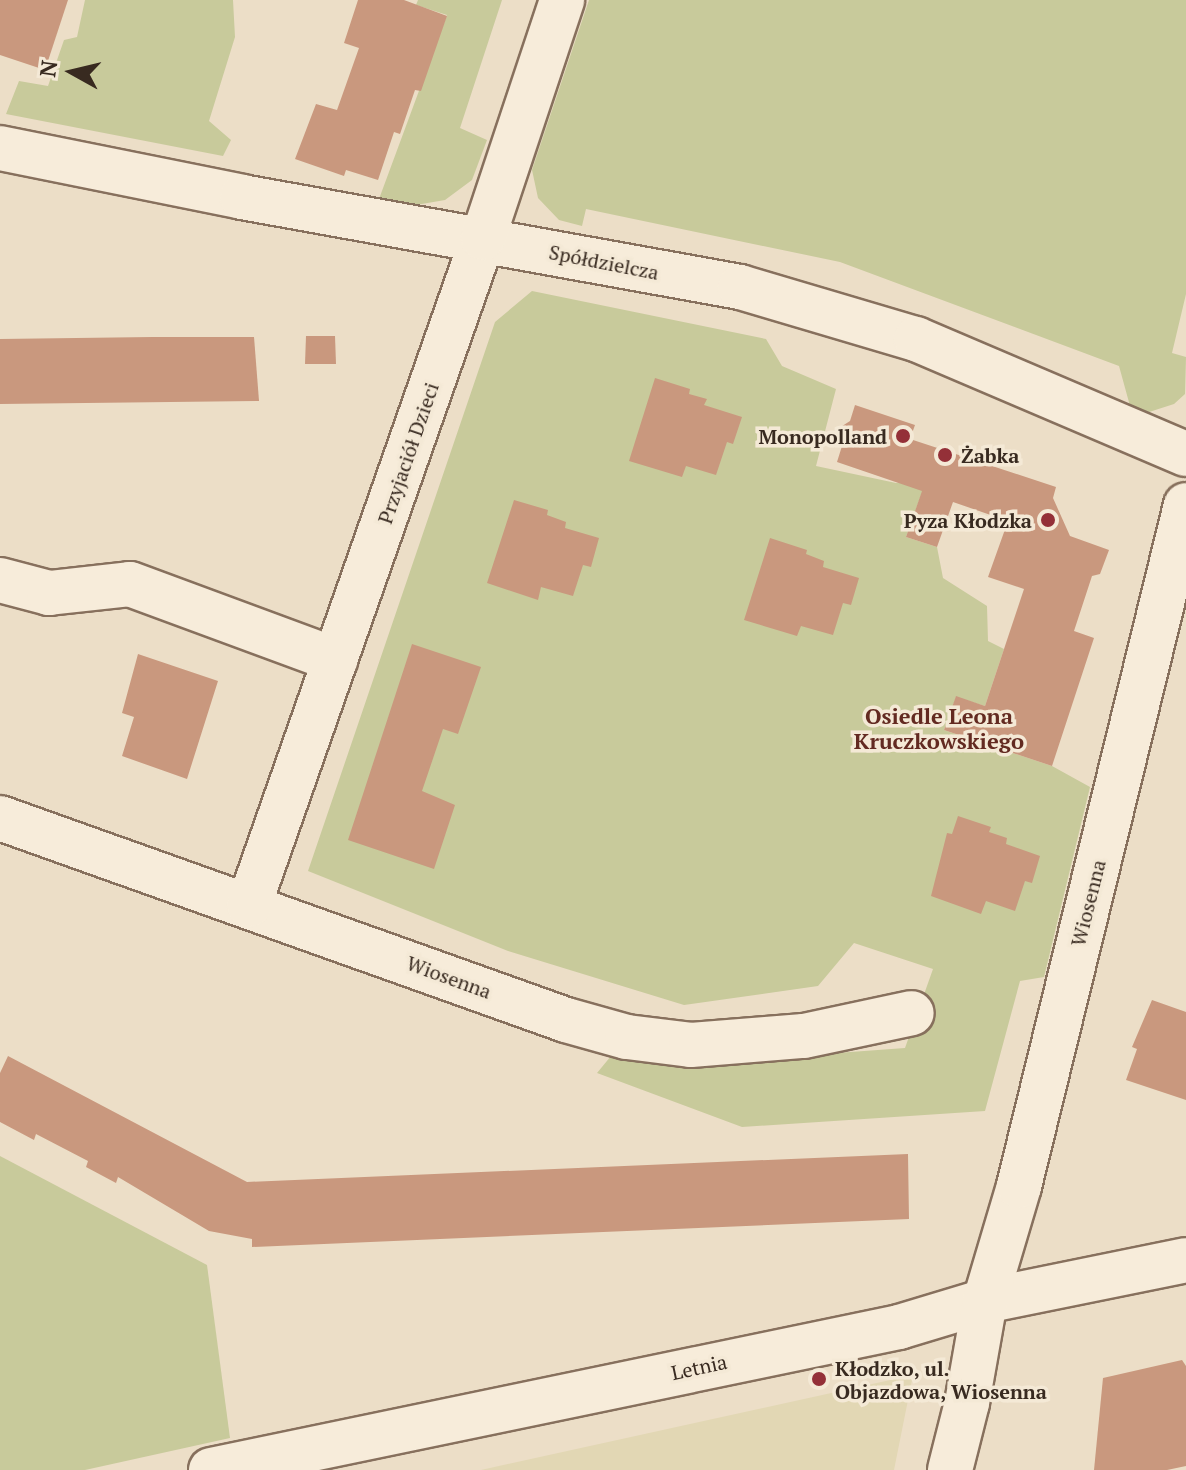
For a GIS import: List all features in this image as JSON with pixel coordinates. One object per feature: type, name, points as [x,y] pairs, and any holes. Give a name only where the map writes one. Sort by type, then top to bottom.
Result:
[{"type":"street","name":"Przyjaciół Dzieci","points":[[249,905],[483,238],[562,0]]},
{"type":"street","name":"Spółdzielcza","points":[[0,148],[242,197],[483,238],[740,287],[916,339],[1186,454]]},
{"type":"street","name":"Wiosenna","points":[[950,1470],[967,1403],[985,1301],[1019,1186],[1186,505]]},
{"type":"street","points":[[0,580],[49,593],[130,584],[335,660]]},
{"type":"street","name":"Wiosenna","points":[[0,818],[566,1020],[627,1037],[691,1045],[804,1036],[912,1013]]},
{"type":"street","name":"Letnia","points":[[211,1470],[899,1327],[985,1301],[1186,1260]]},
{"type":"shaded area","points":[[913,1375],[894,1470],[481,1470]]},
{"type":"green space","points":[[85,0],[233,0],[235,37],[209,121],[231,140],[223,156],[6,114],[19,81],[48,86],[64,40],[77,37]]},
{"type":"green space","points":[[418,0],[502,0],[460,128],[487,140],[472,180],[445,200],[410,206],[379,199],[447,15],[416,5]]},
{"type":"green space","points":[[589,0],[1186,0],[1186,294],[1172,353],[1186,357],[1185,394],[1174,404],[1146,413],[1130,406],[1119,366],[840,262],[586,209],[582,226],[559,220],[538,198],[532,170]]},
{"type":"green space","points":[[532,291],[766,339],[782,366],[836,389],[816,466],[896,483],[926,481],[906,537],[937,547],[943,578],[987,606],[988,641],[1004,649],[985,706],[956,697],[944,730],[1052,766],[1090,787],[1044,977],[1020,981],[985,1111],[742,1127],[597,1073],[616,1050],[702,1063],[905,1048],[933,969],[854,943],[818,986],[684,1005],[508,951],[308,871],[495,322]]},
{"type":"green space","points":[[0,1156],[207,1265],[230,1438],[85,1470],[0,1470]]},
{"type":"building","points":[[0,0],[68,0],[45,70],[0,55]]},
{"type":"building","points":[[358,0],[404,0],[447,16],[421,91],[415,90],[400,134],[394,132],[378,180],[346,170],[344,176],[295,159],[316,104],[337,110],[359,48],[344,43]]},
{"type":"building","points":[[306,336],[335,336],[336,364],[305,364]]},
{"type":"building","points":[[254,337],[259,401],[0,404],[0,339]]},
{"type":"building","points":[[655,378],[690,389],[689,394],[707,399],[704,405],[742,417],[733,444],[727,442],[716,475],[686,466],[682,477],[629,461]]},
{"type":"building","points":[[855,405],[915,425],[910,439],[1056,487],[1053,498],[1070,536],[1109,550],[1100,574],[1092,576],[1074,631],[1094,638],[1052,766],[944,730],[956,696],[985,706],[1024,589],[988,577],[1008,521],[953,502],[937,547],[906,537],[922,491],[837,462],[842,446],[836,430],[850,421]]},
{"type":"building","points":[[514,500],[548,510],[547,515],[566,522],[565,528],[599,538],[591,567],[583,565],[573,596],[541,587],[538,600],[487,583]]},
{"type":"building","points":[[770,538],[807,550],[806,554],[824,561],[823,567],[859,578],[851,605],[843,603],[833,635],[801,626],[797,636],[744,620]]},
{"type":"building","points":[[412,644],[481,667],[458,734],[443,729],[422,791],[455,805],[434,869],[348,840]]},
{"type":"building","points":[[138,654],[218,681],[187,779],[122,756],[134,717],[122,713]]},
{"type":"building","points":[[958,816],[991,827],[989,832],[1007,838],[1006,844],[1040,856],[1032,883],[1025,881],[1015,911],[986,901],[981,914],[931,896],[947,833],[952,834]]},
{"type":"building","points":[[1152,1000],[1186,1012],[1186,1100],[1126,1080],[1137,1049],[1132,1047]]},
{"type":"building","points":[[8,1056],[247,1182],[908,1154],[909,1219],[252,1247],[252,1239],[209,1231],[118,1177],[116,1183],[86,1167],[88,1161],[36,1134],[34,1140],[0,1122],[0,1073]]},
{"type":"building","points":[[1182,1360],[1186,1366],[1186,1466],[1167,1470],[1094,1470],[1103,1378]]},
{"type":"place","name":"Monopolland","points":[[903,436]]},
{"type":"place","name":"Żabka","points":[[945,455]]},
{"type":"place","name":"Pyza Kłodzka","points":[[1048,520]]},
{"type":"place","name":"Kłodzko, ul. Objazdowa, Wiosenna","points":[[819,1379]]},
{"type":"district","name":"Osiedle Leona Kruczkowskiego","points":[[939,728]]}]
